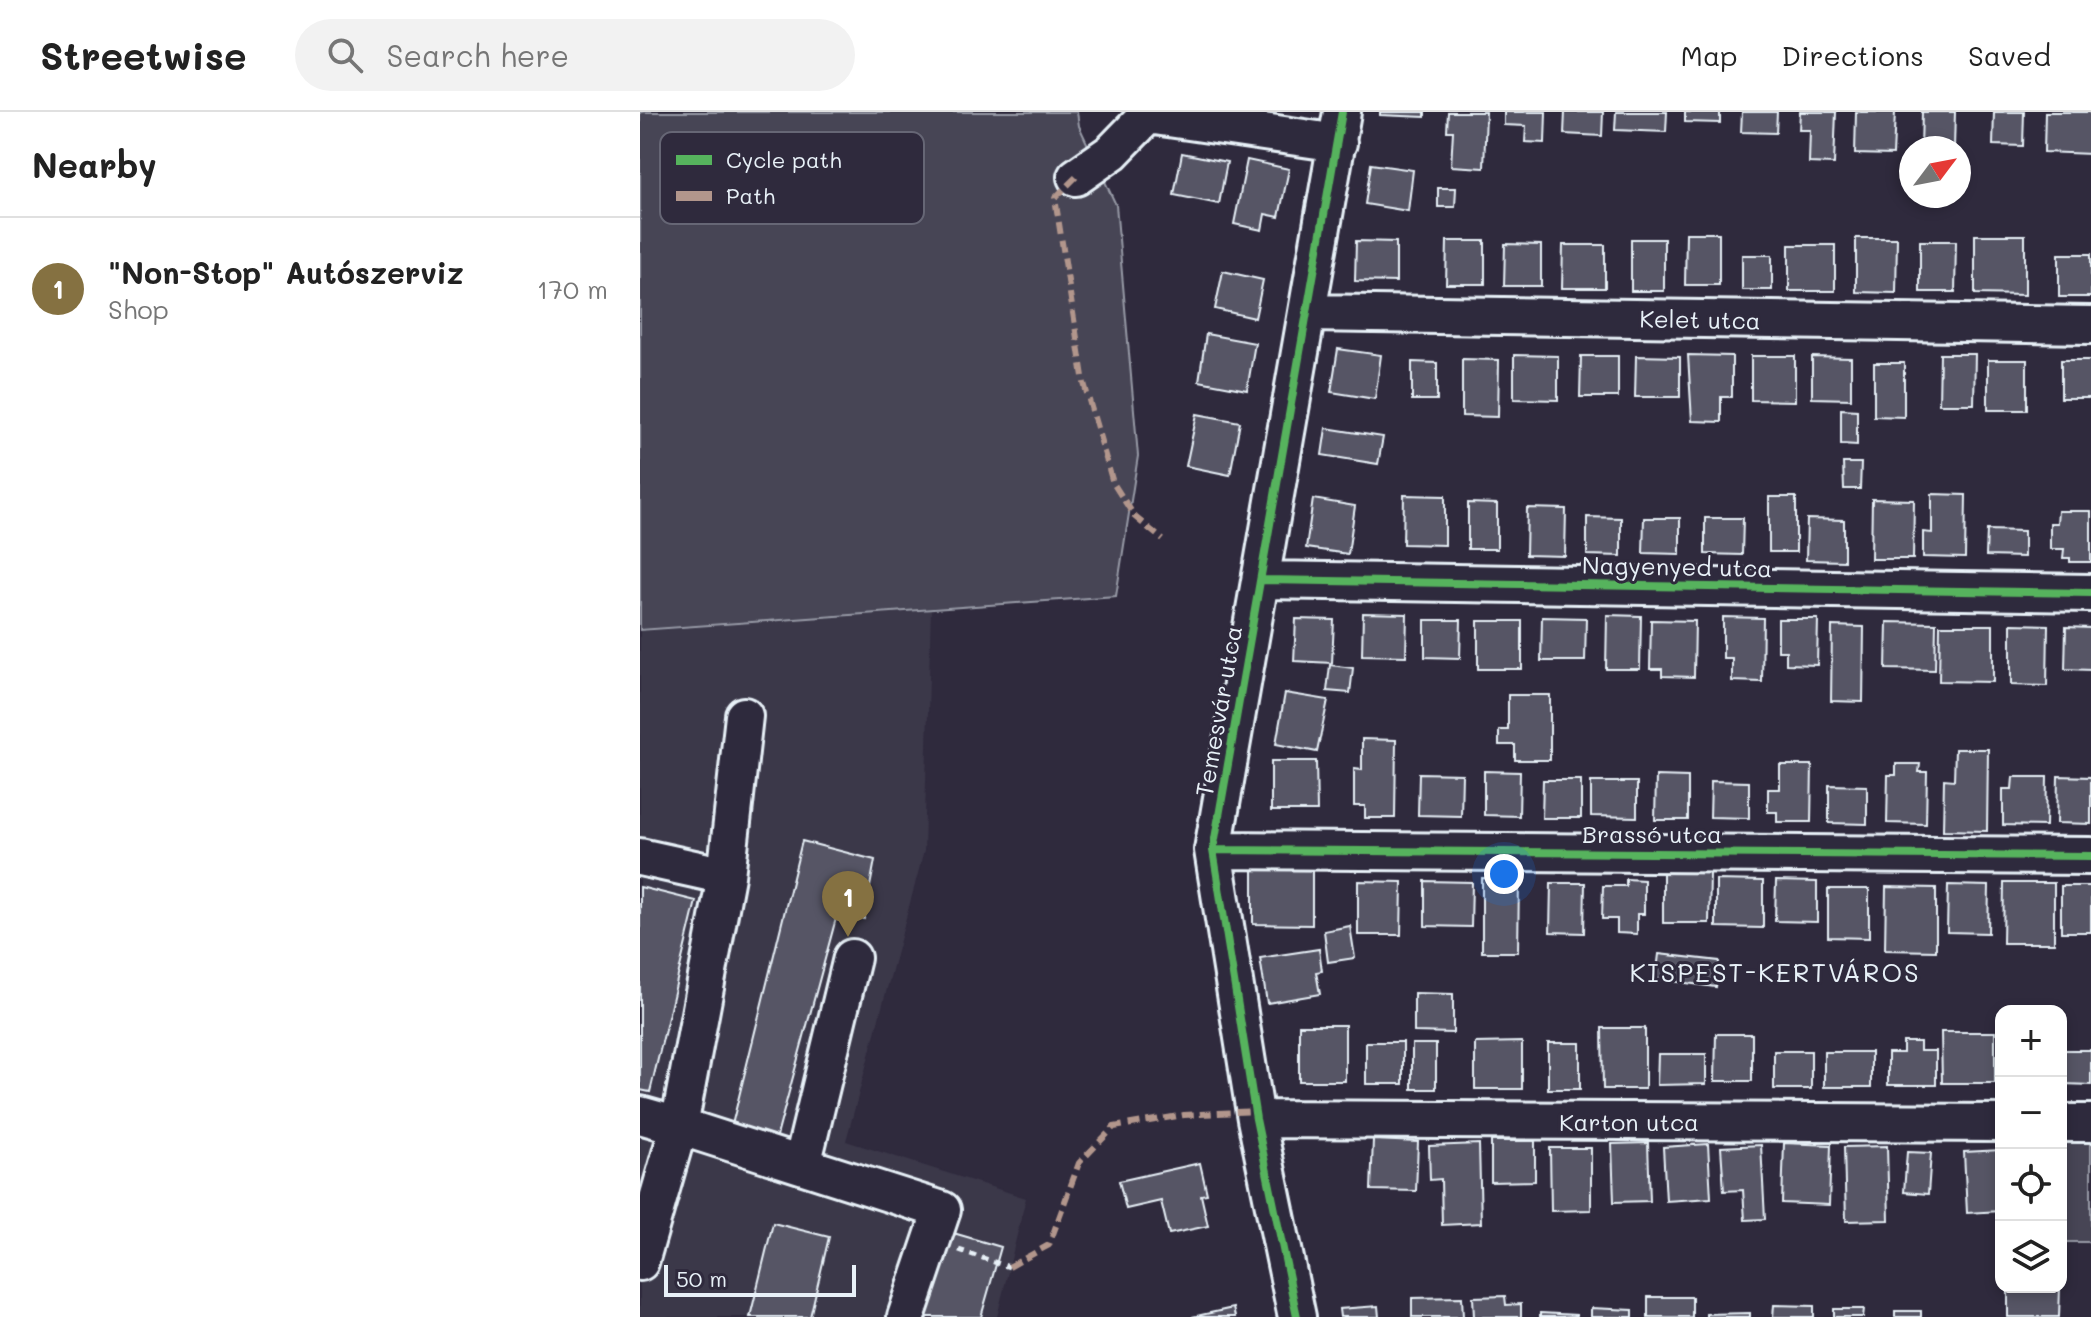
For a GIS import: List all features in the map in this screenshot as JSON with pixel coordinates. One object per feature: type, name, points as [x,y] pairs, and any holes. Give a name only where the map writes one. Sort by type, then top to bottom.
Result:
[{"type":"street","points":[[1076,177],[1112,152],[1148,113],[1340,127]]},
{"type":"street","name":"Temesvár utca","points":[[1297,1317],[1256,1119],[1213,850],[1263,580],[1340,127]]},
{"type":"street","name":"Kelet utca","points":[[1309,313],[2091,325]]},
{"type":"street","name":"Nagyenyed utca","points":[[1263,580],[2091,593]]},
{"type":"street","points":[[640,1262],[679,1126],[726,876],[744,716]]},
{"type":"street","name":"Brassó utca","points":[[1213,850],[2091,856]]},
{"type":"street","points":[[640,857],[726,876]]},
{"type":"street","points":[[802,1165],[852,958]]},
{"type":"street","points":[[640,1115],[942,1210],[906,1317]]},
{"type":"street","name":"Karton utca","points":[[1256,1119],[1995,1123]]},
{"type":"street","points":[[2067,1123],[2091,1123]]},
{"type":"path","points":[[932,1240],[1009,1267]]},
{"type":"shaded area","points":[[640,112],[1077,112],[1079,126],[1116,205],[1138,456],[1116,596],[640,630]]},
{"type":"shaded area","points":[[931,610],[924,851],[846,1141],[1026,1198],[997,1317],[640,1317],[640,631]]},
{"type":"shaded area","points":[[2091,1136],[2091,1242],[2067,1242],[2067,1137]]},
{"type":"building","points":[[1380,112],[1425,112],[1425,117],[1380,115]]},
{"type":"building","points":[[1448,112],[1486,112],[1484,168],[1451,166],[1453,131],[1447,131]]},
{"type":"building","points":[[1504,112],[1546,112],[1545,143],[1525,142],[1526,126],[1504,125]]},
{"type":"building","points":[[1565,112],[1603,112],[1602,136],[1564,134]]},
{"type":"building","points":[[1616,112],[1667,112],[1666,132],[1615,130]]},
{"type":"building","points":[[1685,112],[1720,112],[1720,123],[1685,122]]},
{"type":"building","points":[[1742,112],[1777,112],[1776,133],[1741,132]]},
{"type":"building","points":[[1800,112],[1836,112],[1834,164],[1809,163],[1810,130],[1799,130]]},
{"type":"building","points":[[1856,112],[1895,112],[1893,155],[1855,154]]},
{"type":"building","points":[[1922,112],[1955,112],[1954,136],[1921,136]]},
{"type":"building","points":[[1994,112],[2024,112],[2023,146],[1993,145]]},
{"type":"building","points":[[2045,112],[2091,112],[2091,154],[2044,152]]},
{"type":"building","points":[[1182,153],[1227,162],[1219,204],[1174,195]]},
{"type":"building","points":[[1247,160],[1289,169],[1279,217],[1265,214],[1262,230],[1234,224]]},
{"type":"building","points":[[1371,164],[1413,170],[1408,211],[1365,204]]},
{"type":"building","points":[[1438,188],[1456,188],[1455,207],[1438,207]]},
{"type":"building","points":[[1686,233],[1719,233],[1719,285],[1685,285]]},
{"type":"building","points":[[1975,235],[2025,235],[2025,295],[1975,294]]},
{"type":"building","points":[[1856,238],[1897,238],[1896,293],[1856,292]]},
{"type":"building","points":[[1631,239],[1664,239],[1664,291],[1631,291]]},
{"type":"building","points":[[1356,241],[1396,242],[1396,282],[1355,281]]},
{"type":"building","points":[[1447,241],[1485,241],[1485,284],[1446,284]]},
{"type":"building","points":[[1920,241],[1956,241],[1955,292],[1920,292]]},
{"type":"building","points":[[1505,244],[1541,245],[1541,286],[1504,286]]},
{"type":"building","points":[[1563,245],[1605,245],[1605,288],[1562,288]]},
{"type":"building","points":[[1789,245],[1835,245],[1835,291],[1789,291]]},
{"type":"building","points":[[2059,254],[2091,254],[2091,297],[2059,297]]},
{"type":"building","points":[[1742,255],[1772,255],[1772,290],[1742,290]]},
{"type":"building","points":[[1223,271],[1263,280],[1255,318],[1215,309]]},
{"type":"building","points":[[1206,334],[1255,343],[1247,390],[1199,381]]},
{"type":"building","points":[[1338,349],[1381,355],[1375,399],[1331,392]]},
{"type":"building","points":[[1940,354],[1975,354],[1974,404],[1939,404]]},
{"type":"building","points":[[1514,355],[1558,356],[1558,400],[1514,399]]},
{"type":"building","points":[[1688,355],[1732,356],[1732,397],[1721,397],[1721,422],[1692,421]]},
{"type":"building","points":[[1581,356],[1618,356],[1618,397],[1580,397]]},
{"type":"building","points":[[1636,356],[1680,357],[1680,397],[1635,397]]},
{"type":"building","points":[[1751,356],[1795,356],[1795,401],[1751,400]]},
{"type":"building","points":[[1812,357],[1851,358],[1851,399],[1812,398]]},
{"type":"building","points":[[1462,359],[1499,360],[1498,417],[1462,416]]},
{"type":"building","points":[[1988,360],[2027,360],[2027,410],[1988,410]]},
{"type":"building","points":[[2061,360],[2091,360],[2091,398],[2061,398]]},
{"type":"building","points":[[1412,362],[1437,363],[1437,400],[1412,400]]},
{"type":"building","points":[[1874,363],[1904,363],[1904,417],[1874,416]]},
{"type":"building","points":[[1841,409],[1857,410],[1857,445],[1841,444]]},
{"type":"building","points":[[1197,414],[1240,422],[1230,475],[1186,466]]},
{"type":"building","points":[[1326,428],[1383,437],[1378,464],[1322,455]]},
{"type":"building","points":[[1843,463],[1861,463],[1860,489],[1844,489]]},
{"type":"building","points":[[1932,494],[1966,495],[1965,558],[1923,557],[1923,532],[1932,533]]},
{"type":"building","points":[[1404,495],[1445,496],[1445,545],[1403,544]]},
{"type":"building","points":[[1769,497],[1796,497],[1796,552],[1769,552]]},
{"type":"building","points":[[1313,499],[1355,506],[1348,554],[1306,548]]},
{"type":"building","points":[[1872,499],[1914,500],[1913,559],[1871,559]]},
{"type":"building","points":[[1468,503],[1497,504],[1497,549],[1468,549]]},
{"type":"building","points":[[1527,508],[1566,509],[1565,556],[1526,555]]},
{"type":"building","points":[[2058,511],[2091,511],[2091,562],[2070,562],[2070,558],[2063,558],[2064,549],[2050,549],[2050,523],[2057,523]]},
{"type":"building","points":[[1587,517],[1621,518],[1621,556],[1587,555]]},
{"type":"building","points":[[1644,518],[1680,518],[1680,554],[1643,553]]},
{"type":"building","points":[[1705,518],[1743,518],[1742,555],[1705,554]]},
{"type":"building","points":[[1807,519],[1844,520],[1844,561],[1806,560]]},
{"type":"building","points":[[1987,530],[2024,531],[2024,557],[1986,556]]},
{"type":"building","points":[[1363,613],[1407,614],[1406,656],[1362,655]]},
{"type":"building","points":[[1607,615],[1641,616],[1640,669],[1606,669]]},
{"type":"building","points":[[1542,617],[1586,618],[1585,661],[1541,661]]},
{"type":"building","points":[[1723,617],[1763,618],[1762,682],[1732,681],[1732,658],[1723,658]]},
{"type":"building","points":[[1296,619],[1334,620],[1332,663],[1294,661]]},
{"type":"building","points":[[1778,619],[1818,619],[1817,665],[1786,664],[1786,651],[1778,651]]},
{"type":"building","points":[[1425,620],[1461,620],[1460,658],[1425,657]]},
{"type":"building","points":[[1651,620],[1695,621],[1694,677],[1662,676],[1662,669],[1650,669]]},
{"type":"building","points":[[1478,621],[1522,621],[1522,669],[1478,669]]},
{"type":"building","points":[[1887,622],[1936,623],[1935,670],[1886,669]]},
{"type":"building","points":[[2011,624],[2048,625],[2047,686],[2011,685]]},
{"type":"building","points":[[1940,625],[1993,625],[1993,682],[1939,681]]},
{"type":"building","points":[[1832,626],[1864,627],[1863,702],[1831,701]]},
{"type":"building","points":[[2066,627],[2091,628],[2091,670],[2065,669]]},
{"type":"building","points":[[1330,665],[1353,668],[1350,693],[1327,691]]},
{"type":"building","points":[[1285,693],[1328,700],[1317,752],[1276,744]]},
{"type":"building","points":[[1508,695],[1550,695],[1550,760],[1515,760],[1515,745],[1499,745],[1499,730],[1508,730]]},
{"type":"building","points":[[1362,739],[1396,740],[1395,818],[1365,818],[1365,806],[1354,806],[1354,769],[1362,770]]},
{"type":"building","points":[[1955,749],[1988,749],[1987,831],[1943,830],[1944,779],[1954,780]]},
{"type":"building","points":[[1271,761],[1316,761],[1317,811],[1271,811]]},
{"type":"building","points":[[1896,764],[1920,764],[1919,772],[1927,772],[1926,824],[1887,823],[1888,775],[1896,775]]},
{"type":"building","points":[[1780,765],[1812,765],[1811,822],[1777,822],[1777,812],[1768,812],[1768,789],[1780,789]]},
{"type":"building","points":[[1484,771],[1520,772],[1519,816],[1484,815]]},
{"type":"building","points":[[1419,773],[1462,774],[1461,816],[1418,815]]},
{"type":"building","points":[[1656,776],[1688,777],[1688,820],[1655,820]]},
{"type":"building","points":[[2058,776],[2091,777],[2091,824],[2057,823]]},
{"type":"building","points":[[2013,777],[2047,777],[2046,826],[2003,825],[2003,789],[2012,789]]},
{"type":"building","points":[[1543,780],[1581,780],[1581,818],[1542,818]]},
{"type":"building","points":[[1711,781],[1749,782],[1749,818],[1710,817]]},
{"type":"building","points":[[1591,782],[1637,782],[1637,817],[1591,816]]},
{"type":"building","points":[[1829,785],[1867,786],[1867,824],[1829,823]]},
{"type":"building","points":[[802,841],[875,860],[864,919],[838,911],[774,1147],[729,1137]]},
{"type":"building","points":[[1253,868],[1312,869],[1312,925],[1253,924]]},
{"type":"building","points":[[1663,873],[1710,873],[1709,923],[1663,923]]},
{"type":"building","points":[[1482,878],[1519,879],[1518,952],[1482,952]]},
{"type":"building","points":[[1626,879],[1644,880],[1644,914],[1637,914],[1637,934],[1617,933],[1617,919],[1602,919],[1603,886],[1626,886]]},
{"type":"building","points":[[1716,880],[1763,881],[1763,928],[1716,927]]},
{"type":"building","points":[[1358,881],[1402,882],[1401,935],[1358,935]]},
{"type":"building","points":[[1425,881],[1472,882],[1471,927],[1425,926]]},
{"type":"building","points":[[1776,881],[1817,882],[1817,922],[1775,921]]},
{"type":"building","points":[[1551,883],[1585,883],[1584,933],[1550,932]]},
{"type":"building","points":[[2004,883],[2054,883],[2054,943],[2003,943]]},
{"type":"building","points":[[1948,885],[1989,886],[1988,933],[1947,932]]},
{"type":"building","points":[[2061,886],[2091,886],[2091,932],[2061,932]]},
{"type":"building","points":[[640,887],[696,901],[650,1092],[640,1090]]},
{"type":"building","points":[[1886,887],[1936,888],[1936,951],[1885,950]]},
{"type":"building","points":[[1828,889],[1869,889],[1869,938],[1828,937]]},
{"type":"building","points":[[1350,926],[1355,958],[1328,962],[1324,931]]},
{"type":"building","points":[[1319,949],[1322,971],[1316,972],[1320,994],[1267,1003],[1260,958]]},
{"type":"building","points":[[1659,954],[1719,961],[1716,987],[1656,979]]},
{"type":"building","points":[[1414,993],[1453,994],[1453,1033],[1414,1032]]},
{"type":"building","points":[[1299,1025],[1345,1025],[1345,1081],[1299,1081]]},
{"type":"building","points":[[1602,1028],[1645,1028],[1645,1089],[1603,1089]]},
{"type":"building","points":[[1941,1032],[1995,1032],[1995,1083],[1942,1083]]},
{"type":"building","points":[[1716,1034],[1752,1034],[1752,1081],[1715,1081]]},
{"type":"building","points":[[1366,1042],[1403,1042],[1403,1084],[1366,1084]]},
{"type":"building","points":[[1522,1042],[1522,1089],[1475,1089],[1475,1043]]},
{"type":"building","points":[[1903,1042],[1920,1042],[1920,1051],[1936,1051],[1936,1085],[1888,1085],[1888,1053],[1903,1053]]},
{"type":"building","points":[[1548,1043],[1580,1043],[1580,1089],[1548,1089]]},
{"type":"building","points":[[1412,1044],[1436,1044],[1436,1089],[1412,1089]]},
{"type":"building","points":[[2067,1050],[2091,1050],[2091,1085],[2067,1084]]},
{"type":"building","points":[[1774,1051],[1811,1051],[1811,1089],[1774,1089]]},
{"type":"building","points":[[1824,1052],[1871,1052],[1871,1087],[1824,1087]]},
{"type":"building","points":[[1658,1054],[1706,1054],[1706,1084],[1657,1085]]},
{"type":"building","points":[[1373,1140],[1418,1142],[1416,1191],[1371,1190]]},
{"type":"building","points":[[1491,1141],[1535,1141],[1535,1181],[1491,1182]]},
{"type":"building","points":[[1648,1143],[1650,1201],[1614,1202],[1612,1144]]},
{"type":"building","points":[[1784,1143],[1831,1145],[1829,1205],[1782,1203]]},
{"type":"building","points":[[1479,1144],[1481,1223],[1442,1225],[1441,1179],[1430,1180],[1429,1146]]},
{"type":"building","points":[[1708,1144],[1711,1198],[1666,1201],[1663,1147]]},
{"type":"building","points":[[1761,1145],[1765,1219],[1745,1220],[1743,1190],[1724,1191],[1721,1147]]},
{"type":"building","points":[[1887,1146],[1889,1220],[1846,1221],[1844,1147]]},
{"type":"building","points":[[1550,1148],[1591,1148],[1591,1210],[1551,1211]]},
{"type":"building","points":[[1995,1150],[1995,1211],[1967,1213],[1964,1152]]},
{"type":"building","points":[[1907,1152],[1931,1153],[1928,1194],[1904,1192]]},
{"type":"building","points":[[1200,1163],[1207,1194],[1201,1195],[1208,1226],[1169,1234],[1161,1201],[1126,1209],[1119,1181]]},
{"type":"building","points":[[773,1223],[829,1237],[810,1317],[750,1317]]},
{"type":"building","points":[[950,1232],[1001,1247],[981,1317],[926,1317]]},
{"type":"building","points":[[2008,1293],[2060,1293],[2059,1317],[2008,1317]]},
{"type":"building","points":[[1505,1296],[1506,1305],[1521,1304],[1521,1317],[1474,1317],[1473,1297]]},
{"type":"building","points":[[1462,1297],[1463,1317],[1412,1317],[1412,1298]]},
{"type":"building","points":[[1648,1297],[1692,1297],[1692,1317],[1648,1317]]},
{"type":"building","points":[[1774,1305],[1814,1306],[1814,1317],[1773,1317]]},
{"type":"building","points":[[1378,1306],[1379,1317],[1340,1317],[1339,1309]]},
{"type":"building","points":[[1233,1308],[1235,1317],[1192,1317]]},
{"type":"building","points":[[1591,1308],[1633,1310],[1633,1317],[1591,1317]]},
{"type":"building","points":[[1834,1309],[1864,1309],[1863,1317],[1834,1317]]},
{"type":"building","points":[[1895,1311],[1921,1311],[1921,1317],[1895,1317]]},
{"type":"building","points":[[1540,1313],[1576,1315],[1576,1317],[1540,1317]]},
{"type":"building","points":[[1750,1313],[1750,1317],[1706,1317],[1706,1314]]},
{"type":"marked path","points":[[1076,177],[1055,198],[1084,383],[1113,483],[1135,517],[1163,540]]},
{"type":"marked path","points":[[1009,1267],[1049,1245],[1079,1163],[1114,1127],[1184,1115],[1255,1111]]},
{"type":"cycle path","points":[[1297,1317],[1256,1119],[1213,850],[1342,112]]},
{"type":"cycle path","points":[[1263,580],[2091,593]]},
{"type":"cycle path","points":[[1213,850],[2091,856]]},
{"type":"place","name":"\"Non-Stop\" Autószerviz","points":[[848,937]]},
{"type":"district","name":"KISPEST-KERTVÁROS","points":[[1775,972]]}]
